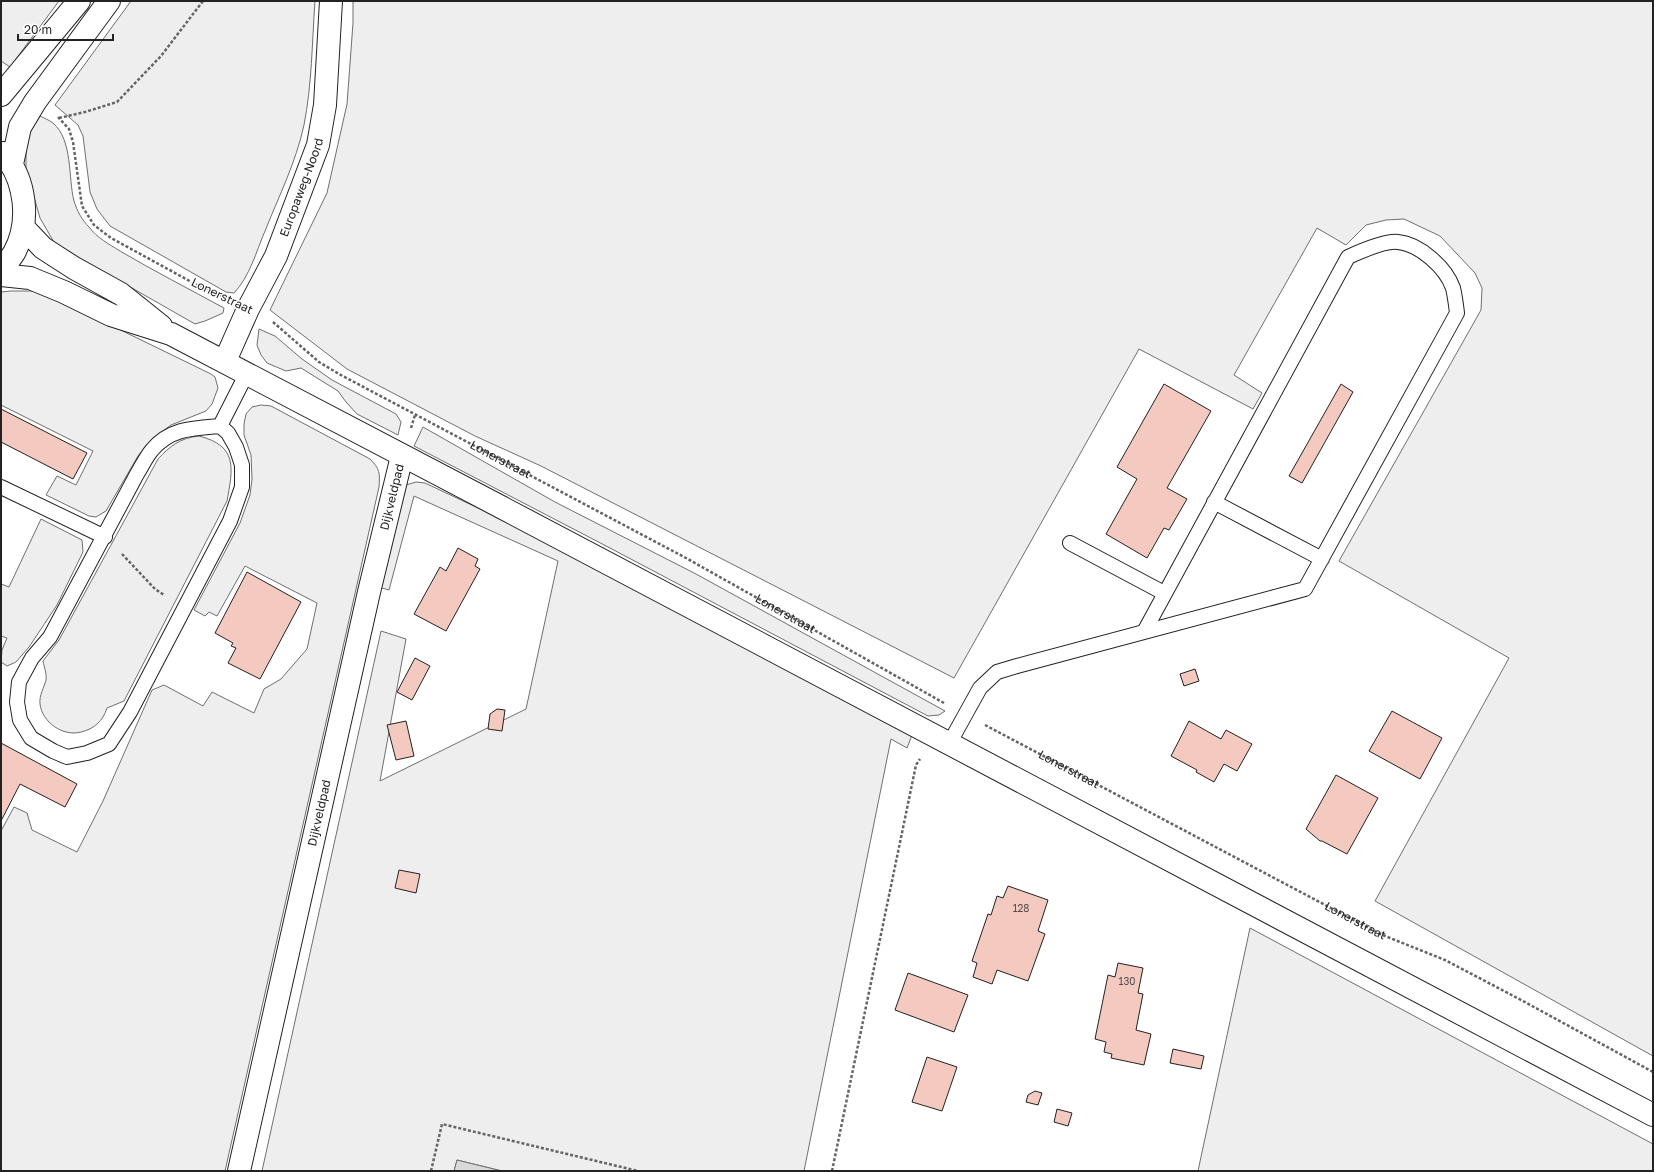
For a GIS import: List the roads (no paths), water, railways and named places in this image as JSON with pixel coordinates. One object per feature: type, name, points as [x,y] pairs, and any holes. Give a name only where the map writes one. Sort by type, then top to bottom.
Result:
[{"type":"street","points":[[1,95],[80,1]]},
{"type":"street","points":[[1,271],[14,252],[23,227],[24,194],[6,157],[20,127],[35,102],[109,1]]},
{"type":"street","name":"Europaweg-Noord","points":[[225,361],[248,309],[276,256],[318,145],[325,105],[331,1]]},
{"type":"street","points":[[23,227],[43,248],[74,268],[121,294],[171,334]]},
{"type":"street","points":[[1,275],[30,278],[64,292],[111,315],[171,334],[225,361],[402,456],[1653,1115]]},
{"type":"street","name":"Dijkveldpad","points":[[239,1171],[369,592],[402,456]]},
{"type":"lane","points":[[940,740],[964,714],[980,688],[997,672],[1305,589],[1457,313],[1453,287],[1439,265],[1418,248],[1397,241],[1366,248],[1348,257],[1144,632]]},
{"type":"lane","points":[[220,426],[247,373]]},
{"type":"lane","points":[[220,426],[228,433],[236,447],[242,465],[242,487],[230,521],[130,712],[109,744],[87,753],[68,757],[53,751],[31,738],[20,720],[17,702],[19,682],[32,658],[50,637],[105,537],[137,474],[152,450],[169,436],[187,428],[220,426]]},
{"type":"lane","points":[[1,487],[105,537]]},
{"type":"lane","points":[[1214,502],[1322,559]]},
{"type":"lane","points":[[1070,543],[1164,593]]}]
